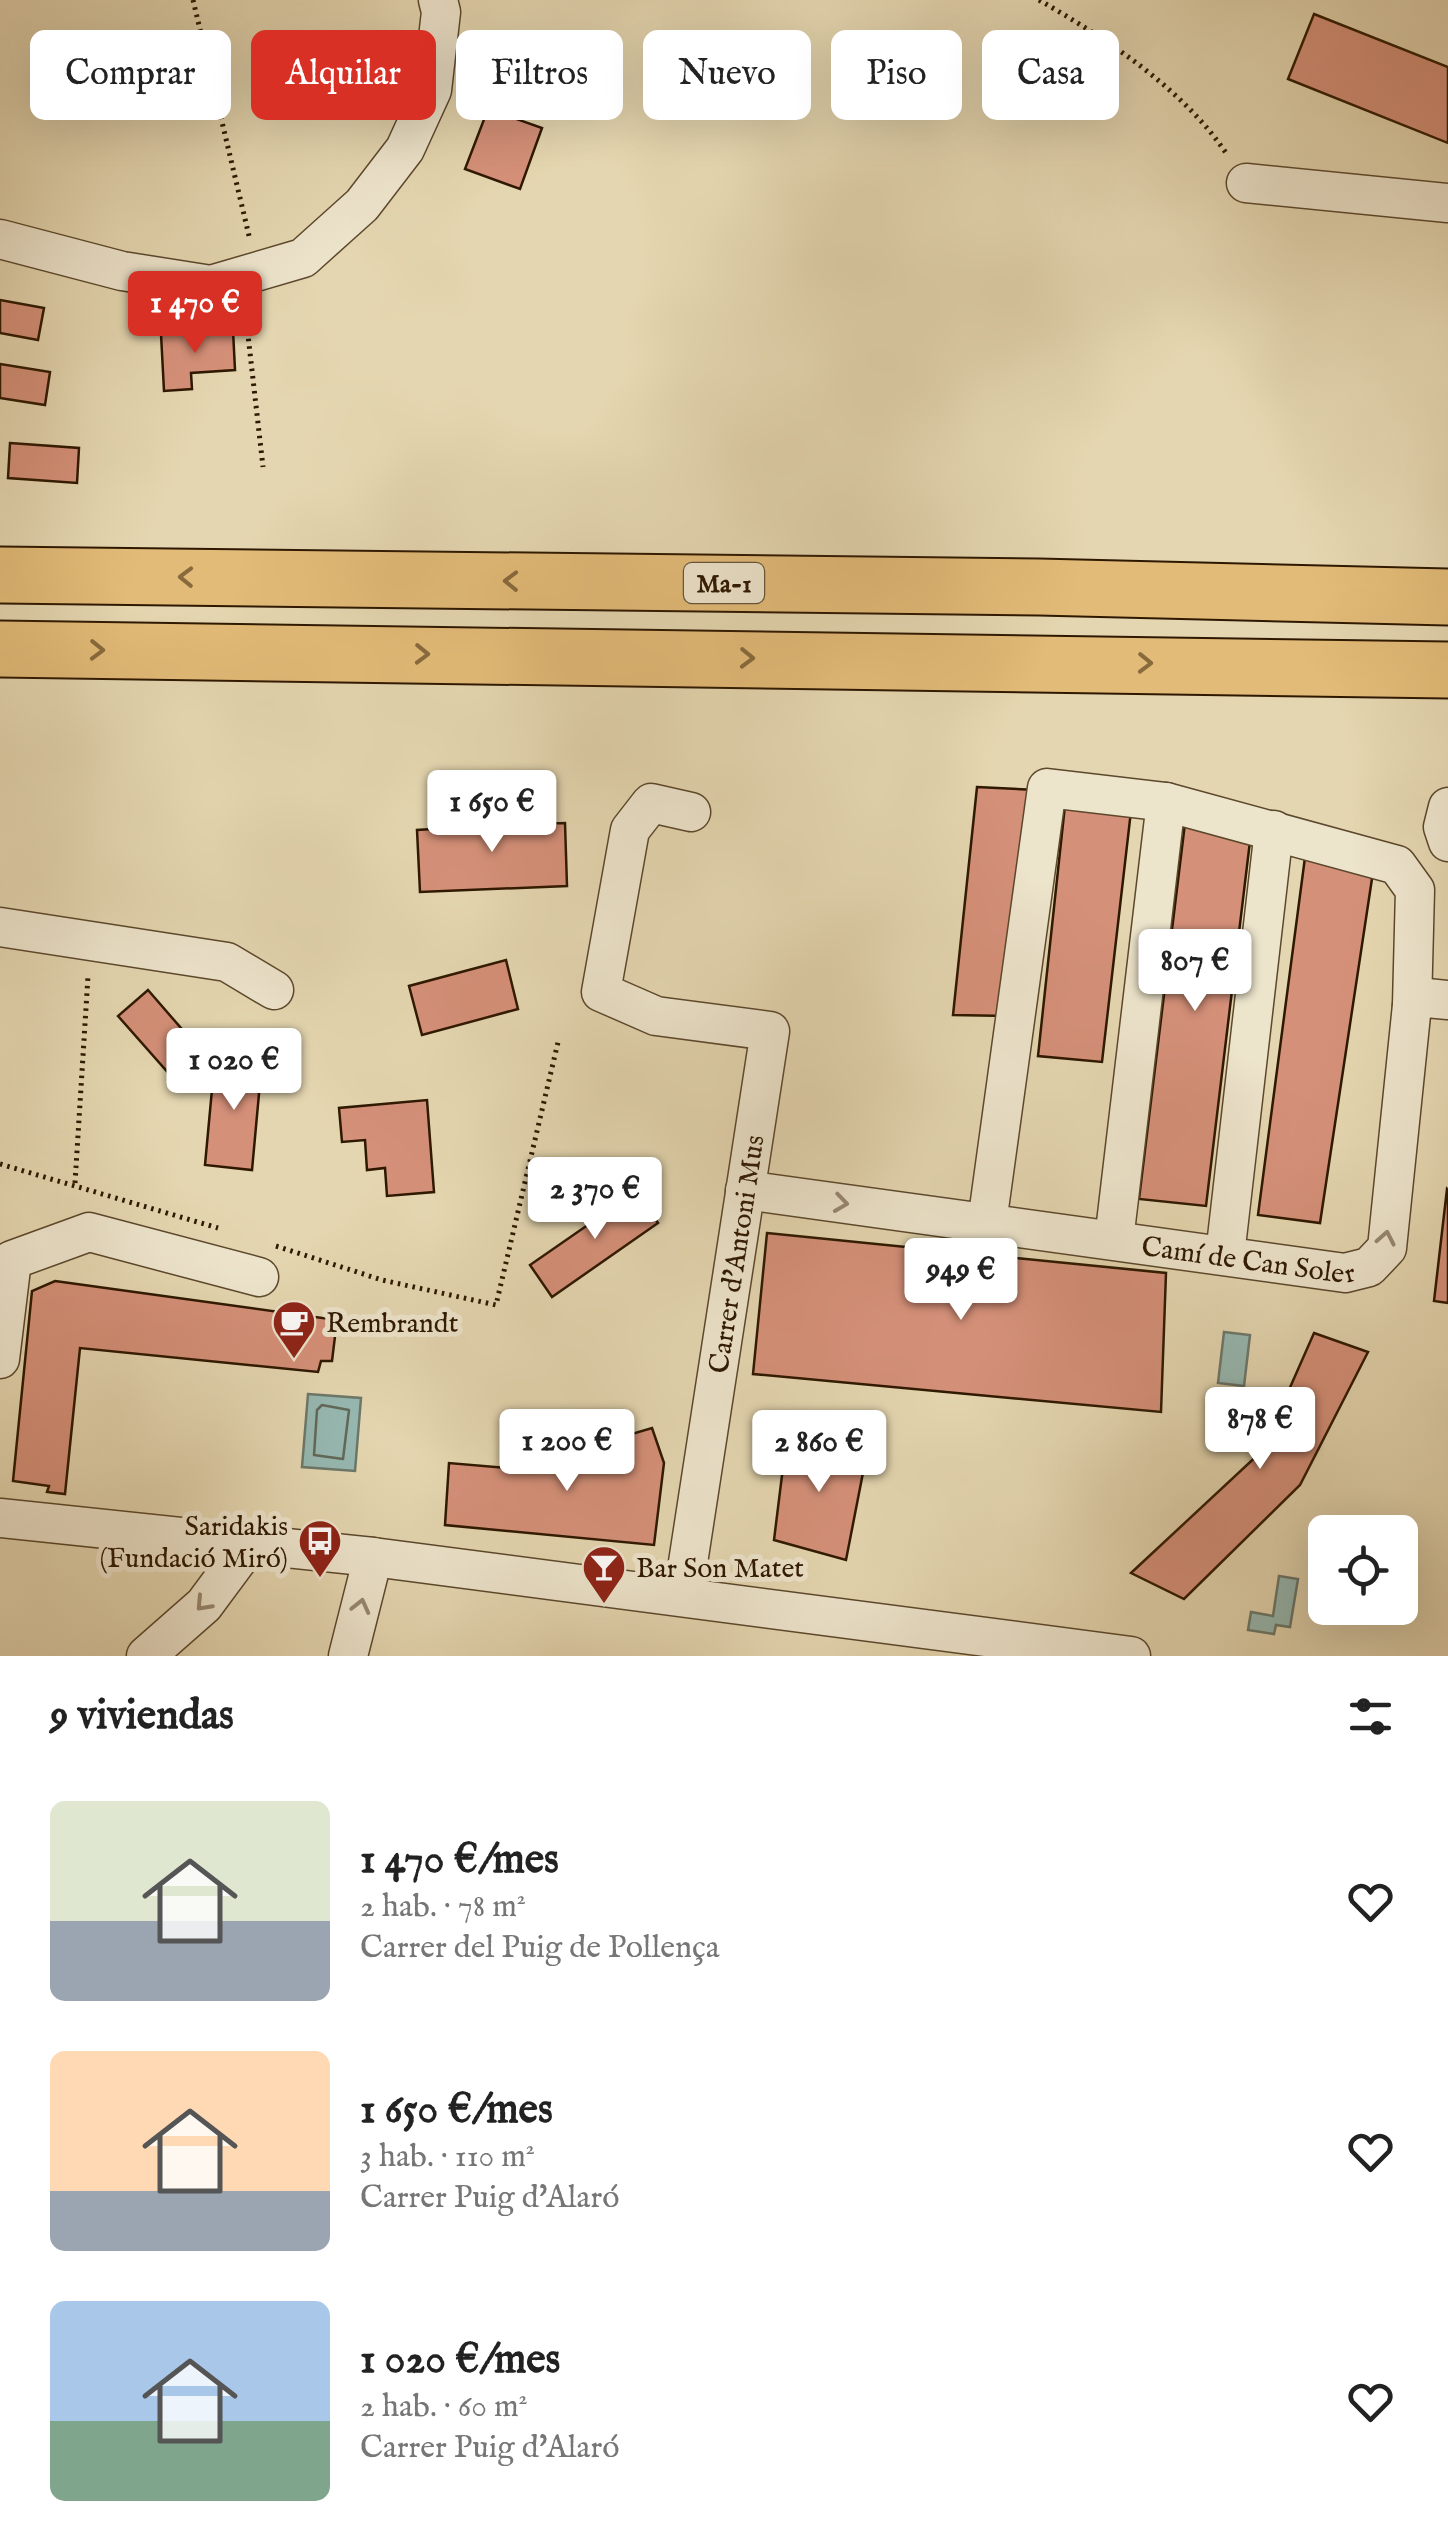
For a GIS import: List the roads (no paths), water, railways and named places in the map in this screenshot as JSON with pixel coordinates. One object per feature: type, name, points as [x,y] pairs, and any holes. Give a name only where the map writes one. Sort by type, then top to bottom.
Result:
[{"type":"highway","points":[[574,582],[768,558],[1448,558]]},
{"type":"highway","name":"Ma-1","points":[[0,575],[1448,597]]},
{"type":"highway","points":[[0,649],[1448,670]]},
{"type":"highway","points":[[1230,664],[1344,691],[1448,699]]},
{"type":"street","points":[[0,239],[122,271],[211,285],[303,258],[362,205],[405,149],[432,90],[441,12],[438,0]]},
{"type":"street","points":[[1246,184],[1448,203]]},
{"type":"street","points":[[987,1223],[1047,788],[1166,802],[1274,830],[1225,1255]]},
{"type":"street","points":[[1114,1240],[1166,802]]},
{"type":"street","name":"Carrer d'Antoni Mus","points":[[682,1595],[770,1031],[656,1016],[601,992],[630,830],[651,804],[690,812]]},
{"type":"street","points":[[1448,807],[1442,826],[1448,842]]},
{"type":"street","name":"Camí de Can Soler","points":[[744,1190],[1345,1273],[1380,1259],[1386,1248],[1430,1002],[1415,890],[1396,864],[1274,830]]},
{"type":"street","points":[[0,927],[227,962],[274,990]]},
{"type":"street","points":[[0,1359],[12,1260],[89,1232],[266,1261]]},
{"type":"street","points":[[0,1518],[373,1556],[1131,1656]]},
{"type":"street","points":[[146,1656],[204,1605],[250,1543]]},
{"type":"street","points":[[348,1656],[373,1556]]},
{"type":"water","points":[[1224,1332],[1250,1335],[1244,1386],[1218,1383]]},
{"type":"water","points":[[308,1394],[361,1398],[355,1471],[302,1467]]},
{"type":"water","points":[[1279,1576],[1298,1579],[1290,1627],[1276,1625],[1274,1634],[1248,1630],[1251,1612],[1273,1616]]},
{"type":"place","name":"Rembrandt","points":[[294,1360]]},
{"type":"place","name":"Saridakis (Fundació Miró)","points":[[320,1579]]},
{"type":"place","name":"Bar Son Matet","points":[[604,1605]]}]
